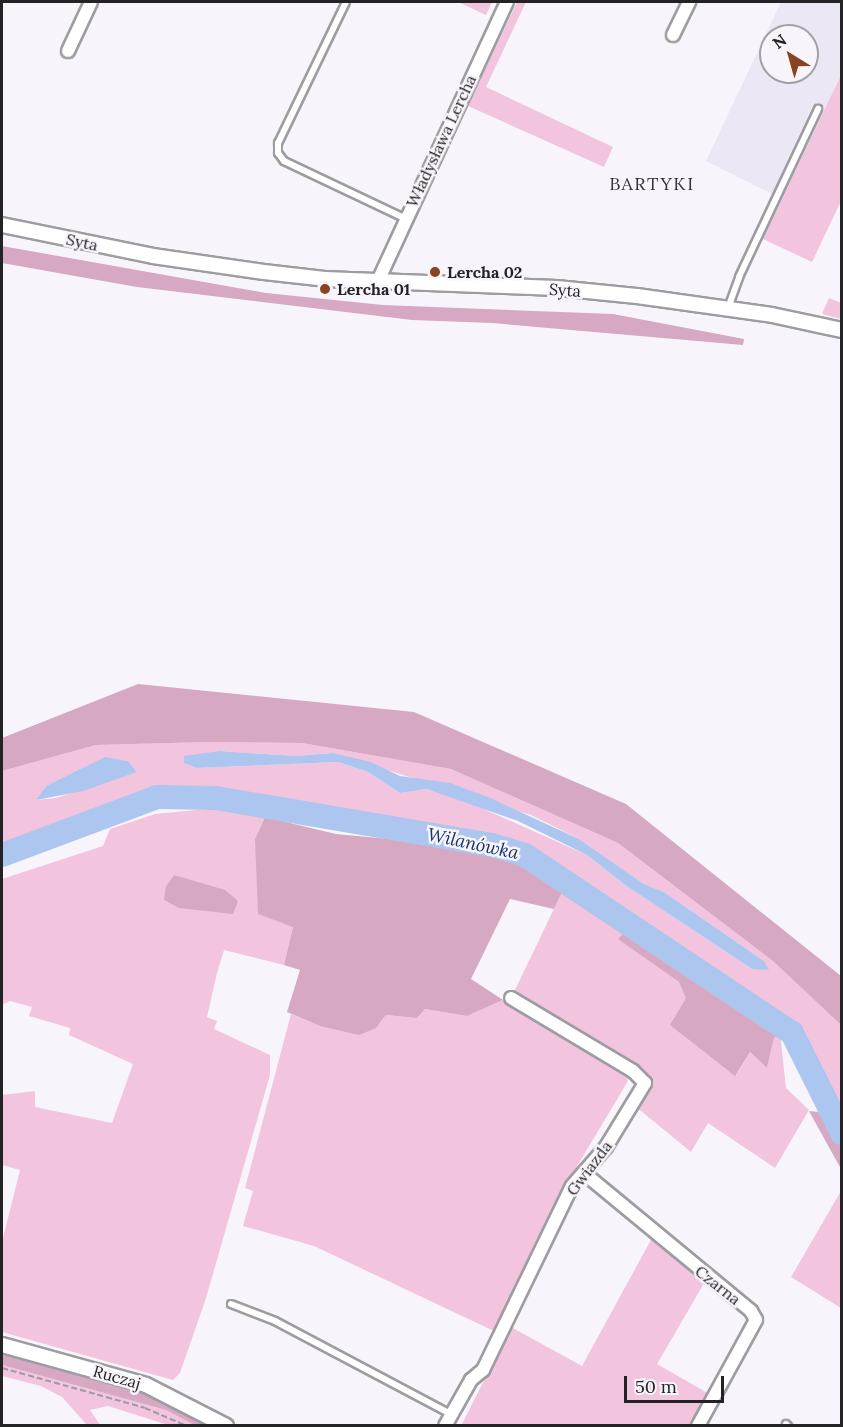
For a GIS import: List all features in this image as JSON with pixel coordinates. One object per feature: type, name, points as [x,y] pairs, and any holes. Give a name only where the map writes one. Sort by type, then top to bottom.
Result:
[{"type":"street","points":[[68,51],[91,2]]},
{"type":"street","name":"Władysława Lercha","points":[[378,281],[404,218],[507,2]]},
{"type":"street","points":[[673,35],[689,2]]},
{"type":"street","name":"Syta","points":[[2,225],[153,256],[310,278],[557,288],[728,309],[842,330]]},
{"type":"street","name":"Gwiazda","points":[[445,1425],[471,1380],[483,1370],[572,1186],[585,1174],[606,1147],[644,1081],[512,998]]},
{"type":"street","name":"Czarna","points":[[585,1174],[756,1320],[698,1425]]},
{"type":"street","name":"Ruczaj","points":[[2,1345],[146,1385],[226,1425]]},
{"type":"lane","points":[[346,2],[278,143],[278,153],[284,161],[404,218]]},
{"type":"lane","points":[[728,309],[739,277],[818,109]]},
{"type":"lane","points":[[231,1304],[274,1321],[451,1414]]},
{"type":"path","points":[[2,1368],[145,1408],[187,1425]]},
{"type":"shaded area","points":[[458,2],[492,2],[486,15]]},
{"type":"shaded area","points":[[517,2],[526,2],[486,87],[613,147],[604,167],[468,106]]},
{"type":"shaded area","points":[[781,2],[841,2],[841,75],[824,112],[812,107],[772,194],[706,161],[759,49],[759,84],[819,84],[819,24],[771,24]]},
{"type":"shaded area","points":[[841,75],[841,201],[812,262],[763,239]]},
{"type":"shaded area","points":[[2,246],[266,293],[383,305],[613,314],[744,339],[743,345],[492,323],[412,320],[137,287],[2,263]]},
{"type":"shaded area","points":[[829,298],[841,303],[841,319],[822,314]]},
{"type":"shaded area","points":[[138,684],[414,712],[626,804],[841,976],[841,1025],[774,962],[618,843],[451,769],[302,743],[208,742],[96,745],[2,771],[2,738]]},
{"type":"shaded area","points":[[208,742],[302,743],[451,769],[618,843],[774,962],[841,1025],[841,1117],[795,1029],[758,999],[528,846],[219,792],[147,796],[2,848],[2,771],[96,745]],"holes":[[[220,751],[295,756],[333,753],[531,815],[579,839],[644,884],[664,892],[764,961],[752,969],[625,885],[587,855],[459,798],[427,789],[400,793],[368,772],[338,762],[197,768],[184,763]],[[105,758],[128,761],[137,772],[56,798],[36,800],[46,786]]]},
{"type":"shaded area","points":[[216,808],[265,817],[255,839],[293,927],[284,965],[224,950],[217,973],[207,1017],[217,1021],[214,1029],[270,1055],[270,1075],[206,1298],[180,1373],[173,1380],[2,1332],[2,1242],[20,1170],[2,1165],[2,1095],[35,1091],[35,1107],[112,1123],[133,1064],[69,1035],[70,1028],[29,1016],[32,1007],[10,1001],[2,1005],[2,879],[103,846],[110,829],[155,814]],"holes":[[[174,875],[198,883],[166,886]]]},
{"type":"shaded area","points":[[265,817],[336,834],[420,842],[519,861],[564,888],[554,909],[510,899],[471,979],[503,1000],[467,1016],[425,1009],[417,1018],[386,1015],[376,1028],[359,1035],[320,1026],[287,1012],[300,970],[284,965],[293,927],[258,914],[255,839]]},
{"type":"shaded area","points":[[174,875],[225,890],[238,901],[233,914],[179,908],[164,900],[166,886]]},
{"type":"shaded area","points":[[564,888],[625,932],[619,939],[679,982],[736,1075],[750,1052],[767,1068],[774,1038],[780,1032],[786,1088],[809,1110],[775,1168],[708,1123],[691,1152],[635,1106],[651,1080],[514,992]]},
{"type":"shaded area","points":[[625,932],[704,979],[780,1032],[774,1038],[767,1068],[750,1052],[735,1076],[670,1025],[686,998],[679,982],[618,939]]},
{"type":"shaded area","points":[[503,1000],[624,1070],[628,1081],[573,1173],[496,1332],[314,1246],[243,1226],[253,1191],[245,1188],[291,1014],[320,1026],[376,1028],[386,1015],[417,1018],[425,1009],[467,1016]]},
{"type":"shaded area","points":[[809,1111],[819,1112],[833,1126],[841,1142],[841,1169]]},
{"type":"shaded area","points":[[841,1191],[841,1308],[791,1277]]},
{"type":"shaded area","points":[[652,1238],[706,1280],[657,1364],[711,1395],[694,1425],[461,1426],[511,1327],[582,1366]]},
{"type":"shaded area","points":[[2,1351],[144,1390],[215,1425],[195,1425],[166,1410],[2,1365]]},
{"type":"shaded area","points":[[2,1365],[166,1410],[197,1425],[168,1425],[108,1406],[90,1410],[100,1425],[87,1425],[62,1397],[41,1386],[2,1376]]},
{"type":"water","points":[[220,751],[295,756],[333,753],[371,762],[400,776],[450,783],[488,797],[579,839],[644,884],[664,892],[764,961],[769,970],[752,969],[625,885],[587,855],[518,821],[427,789],[400,793],[368,772],[338,762],[197,768],[184,763],[184,756]]},
{"type":"water","points":[[105,757],[128,761],[137,772],[83,791],[36,800],[46,786]]},
{"type":"waterway","name":"Wilanówka","points":[[2,855],[157,797],[216,798],[492,845],[525,855],[792,1033],[842,1133]]},
{"type":"place","name":"Lercha 02","points":[[435,272]]},
{"type":"place","name":"Lercha 01","points":[[325,289]]},
{"type":"district","name":"BARTYKI","points":[[652,184]]}]
